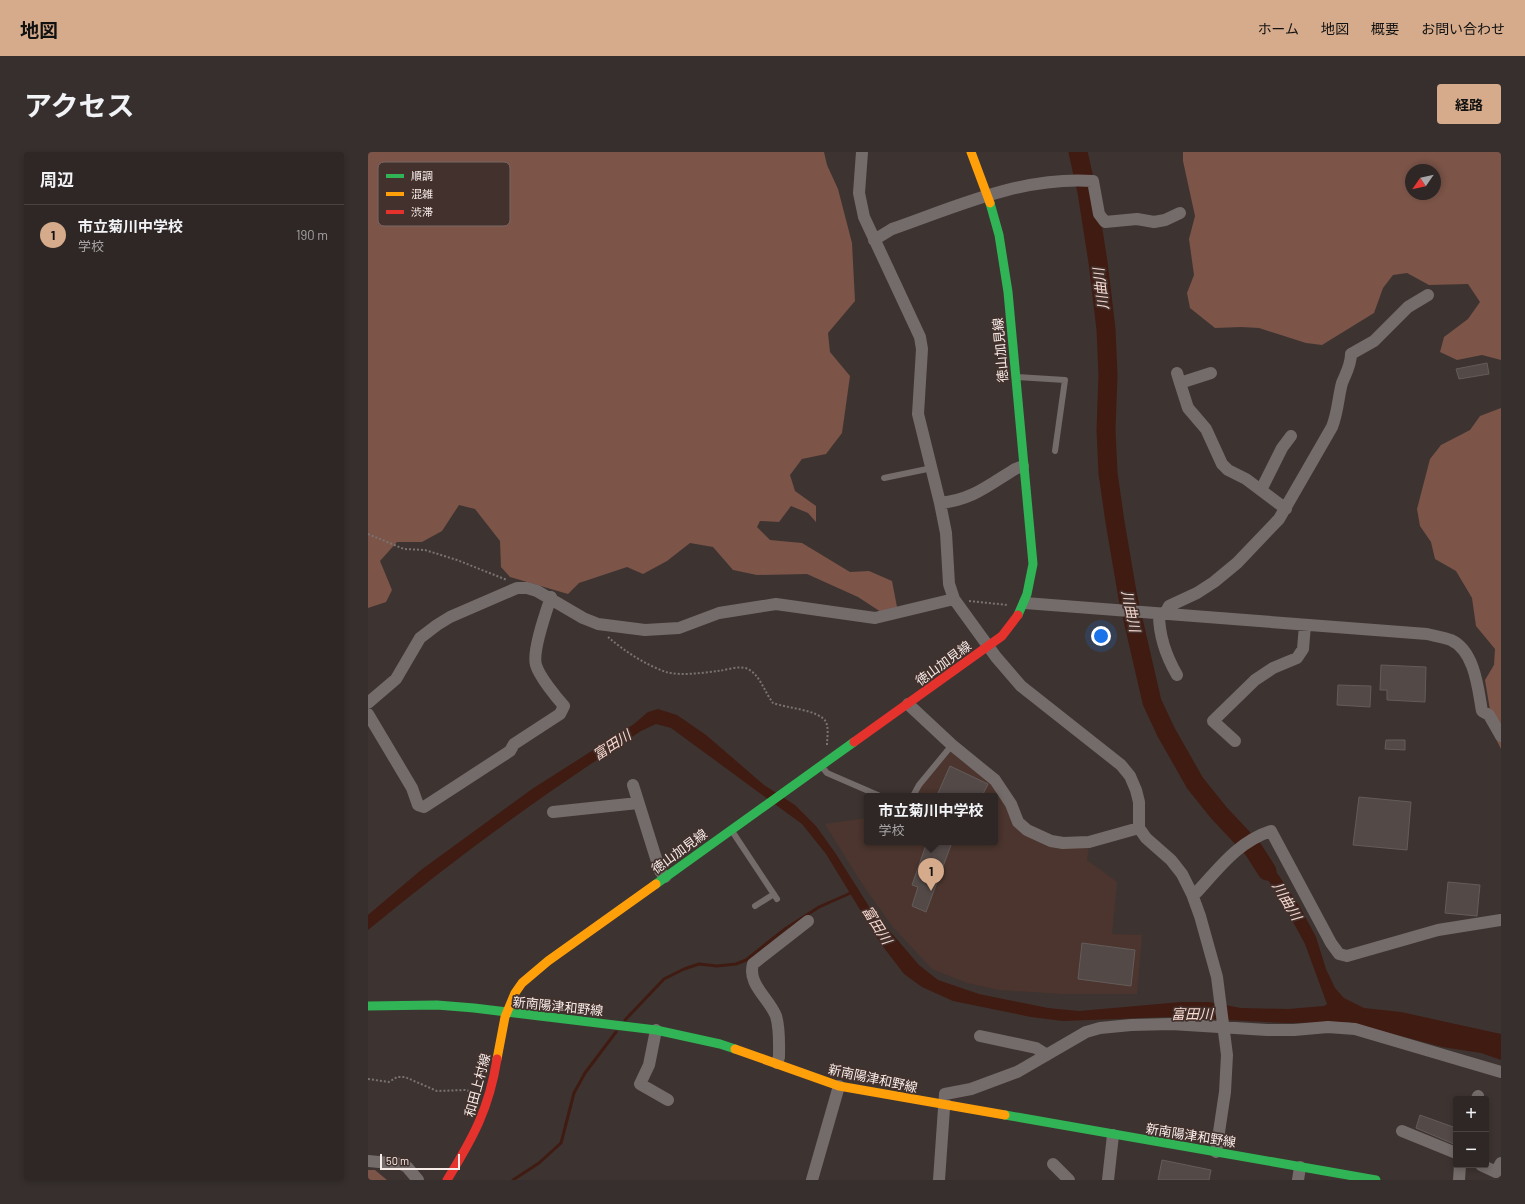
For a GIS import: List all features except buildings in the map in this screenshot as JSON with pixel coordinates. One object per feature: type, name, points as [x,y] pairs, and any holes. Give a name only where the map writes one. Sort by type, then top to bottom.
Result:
[{"type":"main road","name":"徳山加見線","points":[[507,1013],[515,993],[528,977],[1002,636],[1018,617],[1025,603],[1033,564],[1008,292],[999,235],[988,195],[971,152]]},
{"type":"main road","name":"新南陽津和野線","points":[[368,1006],[387,1004],[437,1005],[656,1030],[720,1044],[839,1086],[1376,1180]]},
{"type":"main road","name":"和田上村線","points":[[447,1180],[481,1123],[489,1098],[507,1013]]},
{"type":"street","points":[[862,152],[859,193],[864,217],[874,240],[902,294],[920,337],[922,349],[918,414],[932,468],[946,533],[949,584],[954,599],[988,646],[1020,686],[1121,765],[1130,776],[1139,802],[1139,828],[1146,838],[1171,860],[1182,874],[1192,894],[1215,969],[1220,996],[1227,1055],[1225,1092],[1216,1152]]},
{"type":"street","points":[[874,240],[892,229],[1009,188],[1034,183],[1076,180],[1093,181],[1100,214],[1105,222],[1137,219],[1154,222],[1165,220],[1180,213]]},
{"type":"street","points":[[1177,675],[1170,662],[1160,636],[1162,614],[1169,606],[1198,593],[1237,563],[1279,519],[1299,487],[1305,471],[1332,426],[1336,416],[1342,383],[1350,367],[1351,354],[1374,340],[1408,307],[1428,295]]},
{"type":"street","points":[[1211,373],[1179,378],[1188,408],[1206,429],[1222,464],[1286,509]]},
{"type":"street","points":[[1261,490],[1282,448],[1291,436]]},
{"type":"street","points":[[940,503],[957,501],[969,497],[1015,469],[1023,466]]},
{"type":"street","points":[[368,703],[396,679],[420,638],[437,625],[458,614],[517,588],[527,588],[550,597],[583,618],[598,624],[645,630],[679,628],[719,613],[776,604],[875,618],[954,599]]},
{"type":"street","points":[[368,714],[412,788],[418,805],[424,807],[510,751],[514,744],[560,714],[564,706],[552,692],[536,665],[540,632],[550,597]]},
{"type":"street","points":[[1025,603],[1426,634],[1452,641],[1471,662],[1476,677],[1482,711],[1489,715],[1501,736]]},
{"type":"street","points":[[1235,741],[1213,721],[1255,680],[1273,668],[1297,658],[1302,649],[1305,625]]},
{"type":"street","points":[[908,704],[952,745],[995,780],[1011,804],[1018,822],[1027,830],[1051,841],[1089,842],[1139,828]]},
{"type":"street","points":[[633,785],[660,871],[665,877]]},
{"type":"street","points":[[553,812],[638,803]]},
{"type":"street","points":[[1192,894],[1197,892],[1234,852],[1258,835],[1271,831],[1331,943],[1339,954],[1347,956],[1438,930],[1501,920]]},
{"type":"street","points":[[777,1063],[779,1057],[776,1017],[753,980],[751,970],[753,964],[808,921]]},
{"type":"street","points":[[939,1180],[945,1094],[971,1089],[1017,1072],[1086,1032],[1100,1028],[1171,1024],[1223,1025],[1294,1030],[1328,1027],[1355,1030],[1501,1072]]},
{"type":"street","points":[[656,1030],[649,1065],[640,1084],[668,1100]]},
{"type":"street","points":[[980,1036],[1036,1048],[1048,1055]]},
{"type":"street","points":[[812,1180],[839,1086]]},
{"type":"street","points":[[1402,1132],[1453,1152]]},
{"type":"street","points":[[1108,1180],[1113,1135]]},
{"type":"street","points":[[368,1161],[401,1164],[407,1167],[418,1180]]},
{"type":"street","points":[[1487,1168],[1496,1172],[1501,1163]]},
{"type":"street","points":[[1053,1164],[1069,1180]]},
{"type":"street","points":[[1298,1180],[1300,1166]]},
{"type":"street","points":[[1459,1180],[1460,1168]]},
{"type":"lane","points":[[1015,377],[1065,380],[1055,451]]},
{"type":"lane","points":[[884,478],[932,468]]},
{"type":"lane","points":[[915,793],[919,785],[952,745]]},
{"type":"lane","points":[[825,763],[827,773],[873,793]]},
{"type":"lane","points":[[731,830],[775,896],[755,906]]},
{"type":"path","points":[[368,534],[404,548],[425,550],[456,560],[511,582],[517,588]]},
{"type":"path","points":[[954,599],[1017,606],[1025,603]]},
{"type":"path","points":[[598,624],[604,633],[618,646],[667,672],[694,673],[736,668],[746,669],[753,673],[773,704],[813,713],[823,718],[827,724],[825,763]]},
{"type":"path","points":[[368,1079],[389,1082],[398,1077],[405,1077],[437,1091],[465,1090],[489,1098]]},
{"type":"shaded area","points":[[368,152],[824,152],[827,165],[838,189],[852,243],[855,301],[828,333],[830,352],[850,376],[842,433],[826,454],[802,459],[790,475],[795,491],[816,506],[816,522],[808,513],[791,506],[779,522],[760,521],[757,527],[770,540],[802,543],[850,572],[869,571],[892,581],[897,607],[881,612],[858,597],[807,574],[757,575],[733,570],[713,547],[690,543],[667,561],[643,574],[627,567],[579,583],[568,594],[510,577],[501,567],[500,541],[475,509],[459,505],[442,531],[422,542],[397,542],[380,561],[392,590],[386,602],[368,608]]},
{"type":"shaded area","points":[[1183,152],[1501,152],[1501,360],[1482,355],[1457,360],[1440,352],[1444,337],[1468,319],[1480,302],[1468,284],[1429,285],[1407,273],[1393,275],[1383,288],[1374,313],[1322,345],[1306,343],[1259,328],[1215,328],[1190,308],[1187,293],[1194,275],[1189,239],[1195,216],[1183,161]]},
{"type":"shaded area","points":[[1501,408],[1501,749],[1488,723],[1490,710],[1485,680],[1494,665],[1495,649],[1476,626],[1472,598],[1456,571],[1435,559],[1431,542],[1420,526],[1417,509],[1430,459],[1441,445],[1470,430],[1480,416]]},
{"type":"shaded area","points":[[952,750],[993,782],[1019,830],[1083,846],[1089,849],[1087,860],[1117,882],[1112,934],[1142,935],[1137,994],[1061,994],[999,990],[967,983],[932,969],[892,926],[861,882],[825,824],[864,818],[864,845],[998,845],[998,793],[918,793],[921,786]]},
{"type":"shaded area","points":[[368,1170],[375,1170],[387,1180],[368,1180]]},
{"type":"water","name":"富田川","points":[[658,709],[677,715],[706,735],[764,785],[795,805],[816,826],[836,854],[870,908],[919,965],[938,980],[979,994],[1048,1008],[1079,1011],[1181,1002],[1209,1002],[1241,1008],[1288,1009],[1324,1006],[1327,1004],[1305,944],[1278,894],[1247,852],[1256,847],[1277,873],[1300,907],[1316,937],[1326,969],[1335,988],[1344,998],[1364,1008],[1401,1012],[1501,1034],[1501,1060],[1481,1053],[1442,1047],[1348,1022],[1287,1023],[1168,1017],[1063,1021],[1031,1017],[953,1001],[922,987],[904,974],[881,944],[826,854],[802,824],[671,728],[656,724],[641,731],[606,754],[502,826],[434,877],[368,930],[368,915],[421,870],[532,789],[634,724],[648,712]]},
{"type":"waterway","name":"川曲川","points":[[1078,152],[1087,192],[1098,262],[1106,329],[1108,375],[1106,430],[1108,473],[1128,598],[1152,702],[1166,732],[1195,783],[1219,813],[1253,849],[1267,871]]},
{"type":"waterway","points":[[625,1020],[664,979],[684,969],[699,964],[717,966],[736,964],[746,960],[785,929],[819,907],[853,892]]},
{"type":"waterway","points":[[513,1180],[539,1163],[561,1143],[574,1093],[585,1073],[616,1032]]},
{"type":"traffic: fast","points":[[990,203],[999,235],[1008,292],[1033,564],[1027,594],[1018,615]]},
{"type":"traffic: fast","points":[[656,884],[854,742]]},
{"type":"traffic: fast","points":[[368,1006],[437,1005],[474,1008],[656,1030],[720,1044],[735,1049]]},
{"type":"traffic: fast","points":[[1005,1115],[1376,1180]]},
{"type":"traffic: slow","points":[[971,152],[990,203]]},
{"type":"traffic: slow","points":[[497,1059],[505,1017],[515,993],[522,983],[548,961],[656,884]]},
{"type":"traffic: slow","points":[[735,1049],[839,1086],[1005,1115]]},
{"type":"traffic: jam","points":[[854,742],[1002,636],[1018,615]]},
{"type":"traffic: jam","points":[[447,1180],[465,1150],[485,1108],[494,1077],[497,1059]]},
{"type":"place","name":"市立菊川中学校","points":[[931,891]]}]
